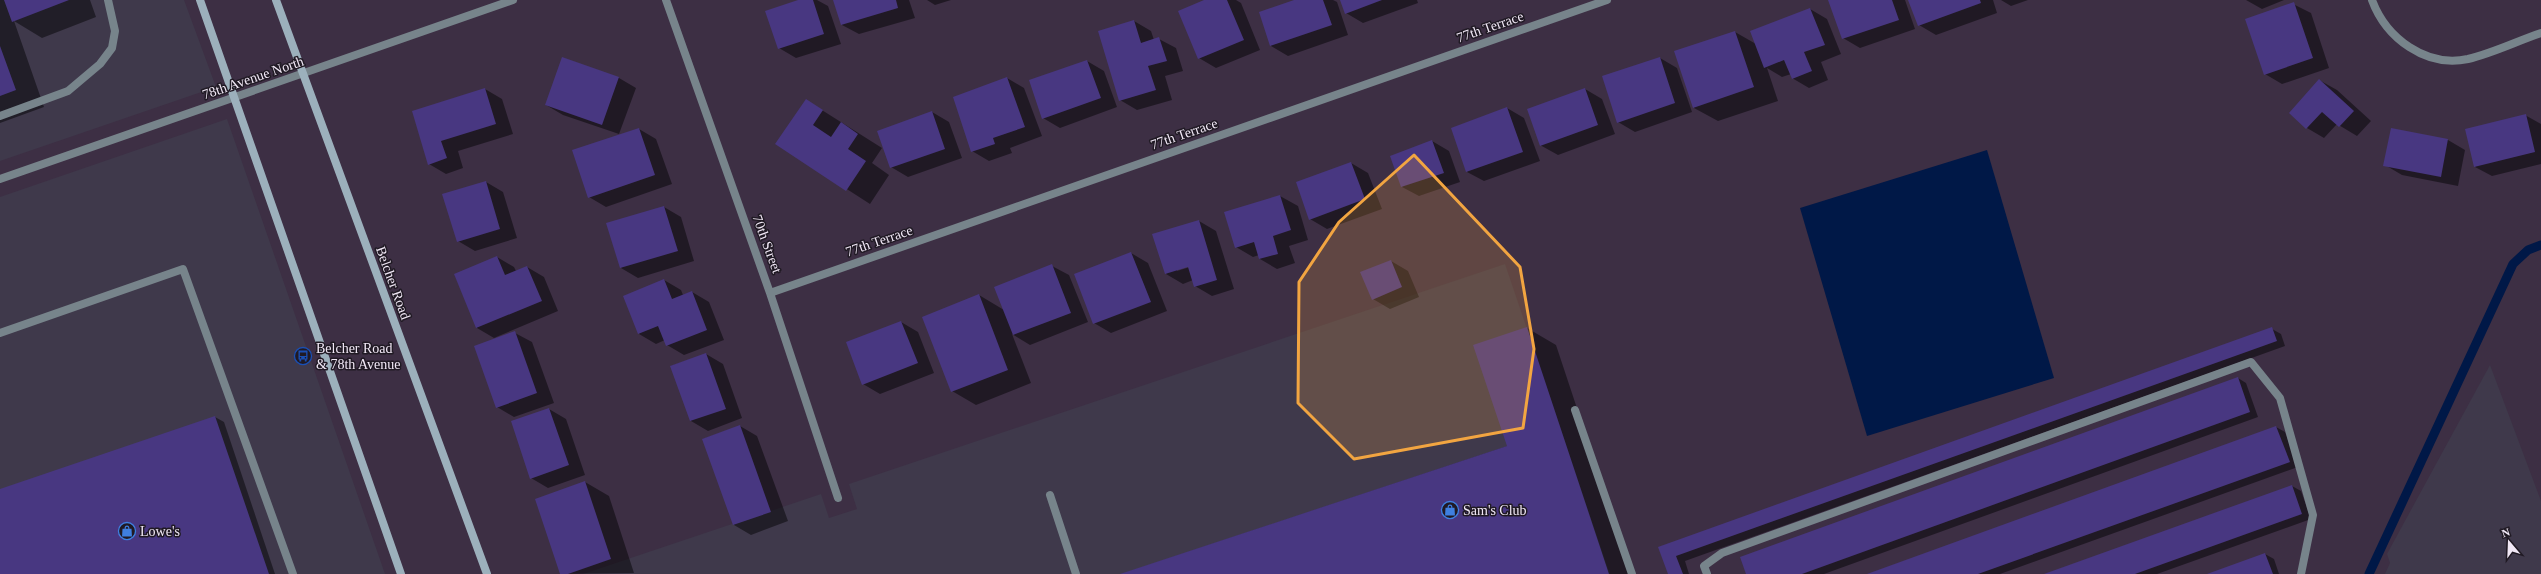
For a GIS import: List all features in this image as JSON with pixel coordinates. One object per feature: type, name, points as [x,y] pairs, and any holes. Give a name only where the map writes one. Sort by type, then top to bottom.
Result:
[{"type":"main road","points":[[200,0],[236,98],[401,574]]},
{"type":"main road","name":"Belcher Road","points":[[276,0],[487,574]]},
{"type":"street","points":[[0,116],[68,92],[100,64],[112,48],[115,31],[108,0]]},
{"type":"street","name":"78th Avenue North","points":[[0,179],[303,75],[513,0]]},
{"type":"street","name":"70th Street","points":[[666,0],[770,293],[838,498]]},
{"type":"street","name":"77th Terrace","points":[[770,293],[1607,0]]},
{"type":"street","points":[[2372,0],[2378,16],[2398,40],[2429,58],[2467,59],[2541,33]]},
{"type":"street","points":[[0,334],[183,269],[293,574]]},
{"type":"street","points":[[1707,574],[1704,566],[1722,553],[2251,362],[2280,398],[2313,515],[2300,574]]},
{"type":"street","points":[[1575,410],[1632,574]]},
{"type":"street","points":[[1050,495],[1076,574]]},
{"type":"highlighted area","points":[[1414,155],[1520,267],[1534,349],[1523,428],[1354,459],[1298,403],[1299,282],[1339,222]]},
{"type":"shaded area","points":[[0,0],[184,0],[216,87],[0,161]]},
{"type":"shaded area","points":[[227,119],[385,574],[0,574],[0,197]]},
{"type":"shaded area","points":[[1505,264],[1610,574],[583,574],[821,494],[829,518],[857,509],[849,484]]},
{"type":"shaded area","points":[[2490,365],[2541,501],[2541,574],[2385,574],[2390,563],[2387,554]]},
{"type":"water","points":[[1987,150],[2054,378],[1867,436],[1800,208]]},
{"type":"building","points":[[4,0],[69,0],[12,22]]},
{"type":"building","points":[[798,0],[813,0],[824,34],[778,49],[765,11]]},
{"type":"building","points":[[833,0],[896,0],[898,8],[841,25]]},
{"type":"building","points":[[1204,0],[1227,0],[1244,40],[1198,59],[1178,11]]},
{"type":"building","points":[[1294,0],[1323,0],[1332,25],[1270,46],[1259,12]]},
{"type":"building","points":[[1340,0],[1382,0],[1345,14]]},
{"type":"building","points":[[1828,0],[1892,0],[1899,20],[1842,39]]},
{"type":"building","points":[[1908,0],[1980,0],[1981,3],[1918,26]]},
{"type":"building","points":[[2294,2],[2313,58],[2264,75],[2245,19]]},
{"type":"building","points":[[1810,8],[1825,45],[1804,52],[1812,71],[1792,79],[1784,60],[1764,68],[1750,31]]},
{"type":"building","points":[[1134,20],[1141,43],[1159,37],[1167,61],[1148,66],[1156,90],[1119,101],[1098,31]]},
{"type":"building","points":[[1735,31],[1754,87],[1693,108],[1674,51]]},
{"type":"building","points":[[0,46],[16,90],[0,96]]},
{"type":"building","points":[[562,57],[619,77],[602,125],[545,105]]},
{"type":"building","points":[[1660,57],[1675,103],[1617,123],[1602,76]]},
{"type":"building","points":[[1087,60],[1101,98],[1042,119],[1029,80]]},
{"type":"building","points":[[1007,77],[1025,127],[993,138],[995,144],[971,152],[953,97]]},
{"type":"building","points":[[2319,79],[2354,111],[2339,127],[2322,112],[2306,129],[2289,113]]},
{"type":"building","points":[[485,88],[496,124],[441,141],[447,158],[428,165],[412,111]]},
{"type":"building","points":[[1585,88],[1598,125],[1540,146],[1527,109]]},
{"type":"building","points":[[806,99],[823,110],[813,125],[831,137],[841,122],[858,134],[848,149],[866,161],[846,191],[775,144]]},
{"type":"building","points":[[1507,107],[1523,152],[1466,172],[1451,128]]},
{"type":"building","points":[[932,111],[945,149],[890,168],[877,131]]},
{"type":"building","points":[[2526,114],[2535,152],[2474,167],[2465,129]]},
{"type":"building","points":[[639,128],[655,175],[588,198],[572,150]]},
{"type":"building","points":[[2391,128],[2448,139],[2441,177],[2383,166]]},
{"type":"building","points":[[1432,140],[1444,173],[1401,187],[1390,156]]},
{"type":"building","points":[[1351,162],[1365,199],[1309,220],[1296,182]]},
{"type":"building","points":[[486,181],[500,229],[457,242],[442,194]]},
{"type":"building","points":[[1280,195],[1291,230],[1273,236],[1278,254],[1259,259],[1254,242],[1235,248],[1224,212]]},
{"type":"building","points":[[664,206],[678,251],[620,268],[606,223]]},
{"type":"building","points":[[1199,220],[1217,280],[1194,287],[1188,267],[1165,274],[1152,234]]},
{"type":"building","points":[[1131,252],[1151,302],[1093,324],[1074,274]]},
{"type":"building","points":[[497,256],[505,275],[527,266],[542,301],[476,328],[454,274]]},
{"type":"building","points":[[1391,260],[1402,287],[1372,300],[1360,272]]},
{"type":"building","points":[[1052,264],[1071,313],[1013,335],[994,287]]},
{"type":"building","points":[[664,279],[672,299],[692,291],[707,330],[666,346],[658,326],[638,334],[623,296]]},
{"type":"building","points":[[979,294],[1008,370],[951,392],[922,317]]},
{"type":"building","points":[[901,321],[918,363],[862,385],[846,342]]},
{"type":"building","name":"Sam's Club","points":[[1527,327],[1609,574],[1120,574],[1507,446],[1473,345]]},
{"type":"building","points":[[2272,327],[2277,341],[1676,556],[1683,574],[1668,574],[1658,547]]},
{"type":"building","points":[[515,331],[537,393],[496,408],[474,346]]},
{"type":"building","points":[[706,353],[726,409],[690,421],[670,366]]},
{"type":"building","points":[[2238,377],[2250,412],[1802,574],[1746,574],[1740,557]]},
{"type":"building","points":[[549,408],[569,465],[530,479],[511,421]]},
{"type":"building","name":"Lowe's","points":[[215,416],[269,574],[0,574],[0,489]]},
{"type":"building","points":[[740,425],[771,512],[733,525],[702,439]]},
{"type":"building","points":[[2276,426],[2290,462],[1978,574],[1867,574]]},
{"type":"building","points":[[585,481],[611,559],[568,574],[560,574],[535,499]]},
{"type":"building","points":[[2292,485],[2302,514],[2135,574],[2044,574]]},
{"type":"building","points":[[2265,553],[2273,574],[2207,574]]},
{"type":"waterway","points":[[2369,574],[2513,264],[2528,250],[2541,245]]},
{"type":"place","name":"Belcher Road & 78th Avenue","points":[[303,356]]},
{"type":"place","name":"Sam's Club","points":[[1450,510]]},
{"type":"place","name":"Lowe's","points":[[127,531]]}]
